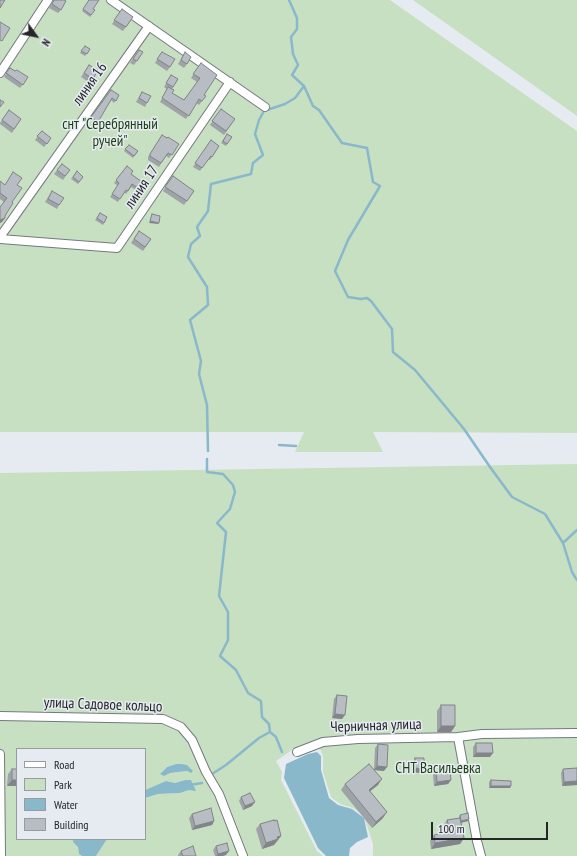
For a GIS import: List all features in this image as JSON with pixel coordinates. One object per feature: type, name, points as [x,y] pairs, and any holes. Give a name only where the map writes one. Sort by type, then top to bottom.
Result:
[{"type":"street","points":[[0,73],[48,0]]},
{"type":"street","points":[[111,0],[265,107]]},
{"type":"street","name":"линия 16","points":[[0,238],[149,26]]},
{"type":"street","name":"линия 17","points":[[0,238],[117,248],[230,82]]},
{"type":"street","name":"улица Садовое кольцо","points":[[0,716],[163,719],[180,727],[192,740],[206,772],[219,794],[243,856]]},
{"type":"street","name":"Черничная улица","points":[[297,752],[323,742],[358,739],[458,737],[482,734],[577,733]]},
{"type":"street","points":[[458,737],[481,856]]},
{"type":"street","points":[[0,754],[1,856]]},
{"type":"green space","name":"снт \"Серебрянный ручей\"","points":[[0,0],[390,0],[577,131],[577,433],[373,432],[383,452],[295,452],[304,432],[0,432]]},
{"type":"green space","points":[[413,0],[577,0],[577,116]]},
{"type":"green space","name":"СНТ Васильевка","points":[[577,464],[577,856],[373,856],[373,844],[364,816],[353,808],[340,804],[331,797],[323,772],[323,756],[317,741],[295,748],[276,761],[282,772],[281,780],[317,851],[323,856],[96,856],[106,840],[146,840],[146,798],[158,794],[180,793],[189,790],[185,780],[175,783],[166,781],[146,790],[146,748],[16,748],[16,840],[73,840],[73,842],[78,846],[79,854],[82,856],[0,856],[0,473]],"holes":[[[176,764],[189,772],[169,773],[162,772],[167,767]]]},
{"type":"water","points":[[317,752],[321,756],[321,770],[329,798],[338,805],[352,809],[364,818],[368,837],[357,842],[350,848],[349,856],[326,856],[318,848],[284,778],[286,764],[308,754]]},
{"type":"water","points":[[176,764],[187,765],[193,771],[191,773],[187,771],[170,773],[164,776],[160,774],[167,767]]},
{"type":"water","points":[[191,780],[196,791],[189,790],[180,793],[158,794],[146,798],[146,790],[166,781],[175,783]]},
{"type":"water","points":[[73,840],[106,840],[96,856],[82,856],[79,854],[78,847]]},
{"type":"building","points":[[0,0],[5,0],[0,8]]},
{"type":"building","points":[[54,0],[66,1],[61,10],[52,4]]},
{"type":"building","points":[[89,0],[99,0],[91,15],[83,9]]},
{"type":"building","points":[[122,9],[133,17],[126,27],[114,20]]},
{"type":"building","points":[[0,22],[10,28],[2,41],[0,40]]},
{"type":"building","points":[[85,46],[90,49],[87,54],[81,51]]},
{"type":"building","points":[[139,50],[143,52],[137,61],[133,59]]},
{"type":"building","points":[[162,52],[175,59],[170,67],[157,59]]},
{"type":"building","points":[[185,52],[191,57],[187,64],[181,60]]},
{"type":"building","points":[[201,63],[217,75],[204,95],[206,96],[202,101],[199,99],[189,116],[162,98],[168,87],[174,90],[172,93],[184,100],[200,78],[193,74]]},
{"type":"building","points":[[89,65],[98,70],[93,79],[84,73]]},
{"type":"building","points":[[10,68],[15,71],[17,70],[28,77],[23,85],[6,73]]},
{"type":"building","points":[[171,75],[178,79],[173,87],[166,83]]},
{"type":"building","points":[[111,90],[119,95],[116,101],[112,98],[98,122],[91,117]]},
{"type":"building","points":[[142,92],[151,96],[147,103],[139,98]]},
{"type":"building","points":[[0,100],[4,102],[0,107]]},
{"type":"building","points":[[221,109],[235,119],[226,131],[212,121]]},
{"type":"building","points":[[9,110],[21,119],[14,129],[2,120]]},
{"type":"building","points":[[42,131],[51,138],[47,144],[37,136]]},
{"type":"building","points":[[227,134],[232,137],[227,144],[223,141]]},
{"type":"building","points":[[162,135],[179,144],[172,155],[168,153],[161,163],[150,156],[150,154]]},
{"type":"building","points":[[211,140],[219,146],[202,168],[195,163]]},
{"type":"building","points":[[129,145],[138,151],[134,156],[125,149]]},
{"type":"building","points":[[62,164],[70,170],[65,176],[57,170]]},
{"type":"building","points":[[127,166],[133,171],[131,174],[142,182],[138,188],[132,184],[128,191],[126,190],[120,199],[112,194],[119,183],[116,180]]},
{"type":"building","points":[[77,171],[83,177],[79,182],[73,177]]},
{"type":"building","points":[[13,172],[22,178],[17,185],[22,188],[12,202],[13,203],[5,218],[0,220],[0,207],[7,198],[0,193],[0,181],[5,185]]},
{"type":"building","points":[[173,176],[194,191],[187,201],[165,187]]},
{"type":"building","points":[[52,191],[64,198],[59,205],[48,199]]},
{"type":"building","points":[[100,213],[107,217],[104,223],[97,218]]},
{"type":"building","points":[[152,214],[160,216],[159,223],[150,221]]},
{"type":"building","points":[[139,231],[151,239],[145,247],[134,239]]},
{"type":"building","points":[[337,695],[347,696],[345,715],[335,714]]},
{"type":"building","points":[[441,705],[455,705],[455,726],[441,726]]},
{"type":"building","points":[[476,743],[492,743],[493,753],[476,753]]},
{"type":"building","points":[[378,744],[388,745],[387,767],[377,766]]},
{"type":"building","points":[[415,758],[424,758],[424,769],[415,768]]},
{"type":"building","points":[[369,764],[382,779],[369,790],[387,812],[376,822],[345,784]]},
{"type":"building","points":[[577,768],[577,781],[564,782],[563,769]]},
{"type":"building","points":[[12,769],[16,769],[16,780],[12,780]]},
{"type":"building","points":[[450,770],[451,780],[437,782],[436,771]]},
{"type":"building","points":[[491,780],[511,781],[511,786],[491,786]]},
{"type":"building","points":[[250,793],[255,802],[245,806],[241,797]]},
{"type":"building","points":[[211,808],[214,821],[195,826],[192,814]]},
{"type":"building","points":[[468,813],[469,819],[461,821],[460,815]]},
{"type":"building","points":[[460,818],[464,838],[435,843],[434,835],[450,832],[447,820]]},
{"type":"building","points":[[277,820],[281,836],[277,837],[278,839],[266,843],[260,824]]},
{"type":"building","points":[[227,843],[229,851],[218,854],[216,846]]},
{"type":"building","points":[[193,846],[196,856],[183,856],[181,851]]},
{"type":"waterway","points":[[289,0],[297,18],[297,29],[291,37],[293,54],[298,65],[292,75],[304,86],[313,106],[319,110],[342,143],[367,148],[373,182],[380,186],[348,240],[335,271],[348,297],[361,299],[367,298],[371,301],[392,329],[393,352],[415,370],[464,429],[512,497],[545,514],[563,543],[572,572],[577,580]]},
{"type":"waterway","points":[[208,451],[207,405],[199,374],[201,361],[190,320],[208,305],[207,287],[188,257],[191,244],[200,236],[197,227],[208,211],[211,184],[251,174],[253,163],[263,155],[255,134],[259,120],[264,111],[285,104],[295,98],[304,86]]},
{"type":"waterway","points":[[279,445],[296,446]]},
{"type":"waterway","points":[[207,459],[207,472],[223,474],[233,485],[235,492],[230,509],[217,523],[226,532],[219,596],[228,612],[228,640],[220,656],[236,670],[248,693],[261,701],[262,717],[269,724],[270,732]]},
{"type":"waterway","points":[[563,543],[577,530]]},
{"type":"waterway","points":[[270,732],[276,737],[282,752]]},
{"type":"waterway","points":[[212,774],[226,765],[259,738],[270,732]]},
{"type":"waterway","points":[[190,785],[202,783]]}]
